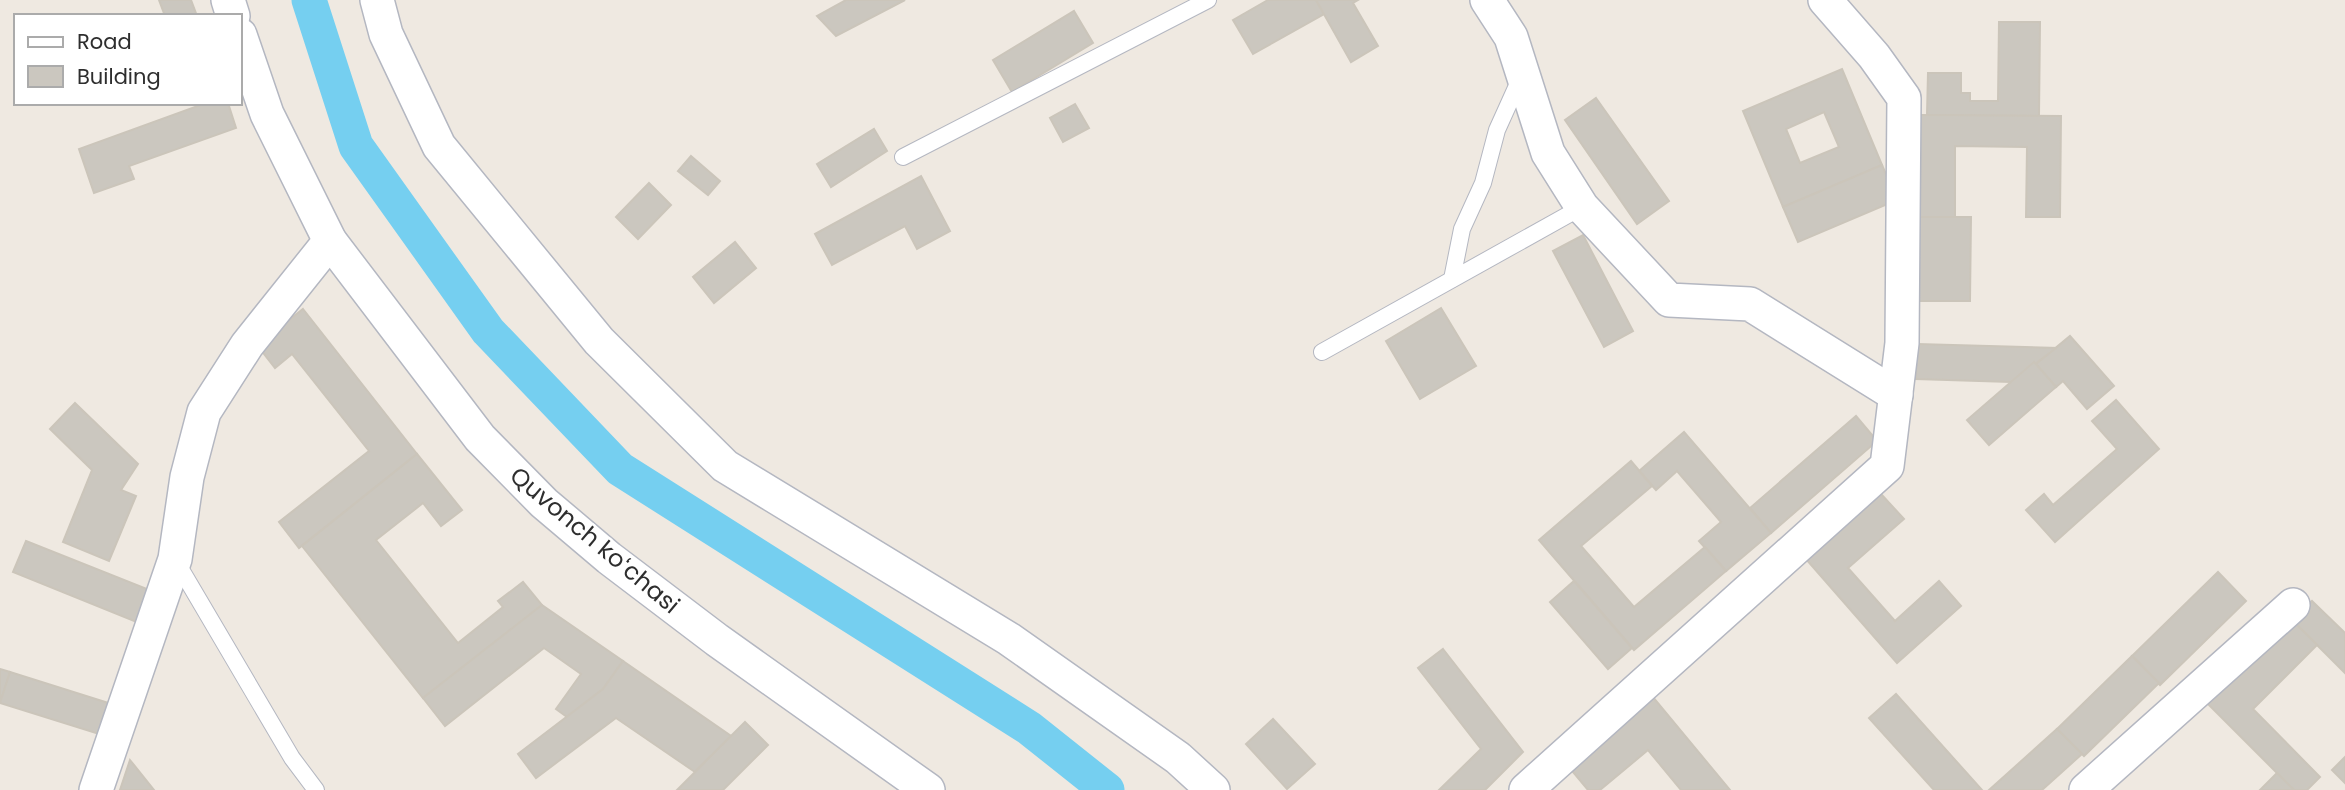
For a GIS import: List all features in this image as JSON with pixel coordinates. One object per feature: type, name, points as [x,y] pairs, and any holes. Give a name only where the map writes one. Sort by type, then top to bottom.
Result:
[{"type":"street","points":[[377,0],[386,34],[439,146],[599,341],[725,466],[1009,639],[1178,758],[1213,790]]},
{"type":"street","points":[[1487,0],[1511,37],[1548,153],[1582,207],[1668,299],[1750,304],[1896,395]]},
{"type":"street","points":[[1525,790],[1887,466],[1902,343],[1904,98],[1874,56],[1825,0]]},
{"type":"street","name":"Quvonch koʻchasi","points":[[242,40],[267,114],[330,241],[480,438],[544,503],[608,558],[706,632],[928,790]]},
{"type":"street","points":[[96,790],[175,559],[187,477],[204,412],[247,345],[330,241]]},
{"type":"street","points":[[2087,790],[2293,605]]},
{"type":"lane","points":[[903,158],[1208,0]]},
{"type":"lane","points":[[1452,279],[1462,229],[1483,183],[1497,130],[1522,74]]},
{"type":"lane","points":[[1322,352],[1582,207]]},
{"type":"lane","points":[[175,559],[292,758],[316,790]]},
{"type":"building","points":[[159,0],[191,0],[196,14],[164,14]]},
{"type":"building","points":[[846,0],[905,0],[836,36],[817,16]]},
{"type":"building","points":[[1268,0],[1316,0],[1324,14],[1253,54],[1233,20]]},
{"type":"building","points":[[1316,0],[1358,0],[1353,3],[1378,46],[1351,62]]},
{"type":"building","points":[[1074,11],[1093,43],[1012,92],[993,60]]},
{"type":"building","points":[[1999,22],[2040,22],[2039,116],[1927,115],[1928,73],[1961,73],[1961,93],[1970,93],[1970,101],[1998,101]]},
{"type":"building","points":[[1842,69],[1882,165],[1783,207],[1743,111]],"holes":[[[1824,112],[1839,147],[1800,163],[1786,129]]]},
{"type":"building","points":[[1596,98],[1669,201],[1637,224],[1565,120]]},
{"type":"building","points":[[1075,104],[1089,128],[1063,142],[1050,118]]},
{"type":"building","points":[[200,105],[229,105],[236,128],[129,166],[134,179],[94,193],[79,149]]},
{"type":"building","points":[[1919,115],[2061,116],[2060,217],[2026,217],[2027,147],[1955,146],[1955,217],[1918,217]]},
{"type":"building","points":[[874,129],[887,151],[831,187],[817,164]]},
{"type":"building","points":[[691,156],[720,181],[708,195],[678,171]]},
{"type":"building","points":[[1882,165],[1897,200],[1798,242],[1783,207]]},
{"type":"building","points":[[921,176],[950,231],[917,249],[905,226],[832,265],[815,234]]},
{"type":"building","points":[[649,183],[671,205],[638,239],[616,217]]},
{"type":"building","points":[[1918,217],[1971,217],[1970,301],[1917,301]]},
{"type":"building","points":[[1583,235],[1633,331],[1604,347],[1553,251]]},
{"type":"building","points":[[735,242],[756,268],[714,303],[693,277]]},
{"type":"building","points":[[1441,308],[1476,366],[1420,399],[1386,341]]},
{"type":"building","points":[[303,309],[417,454],[299,548],[279,522],[369,451],[292,354],[275,368],[257,345]]},
{"type":"building","points":[[2070,336],[2114,386],[2087,409],[2063,381],[2056,387],[2036,364]]},
{"type":"building","points":[[1917,344],[2056,348],[2011,382],[1916,379]]},
{"type":"building","points":[[2034,362],[2056,387],[1989,445],[1967,420]]},
{"type":"building","points":[[2116,400],[2159,449],[2055,542],[2026,510],[2044,494],[2053,505],[2117,449],[2092,421]]},
{"type":"building","points":[[75,403],[138,464],[121,490],[136,496],[109,561],[63,542],[92,470],[50,429]]},
{"type":"building","points":[[1856,416],[1877,441],[1771,533],[1750,508]]},
{"type":"building","points":[[1684,432],[1771,533],[1726,571],[1699,541],[1721,522],[1677,471],[1656,490],[1639,471]]},
{"type":"building","points":[[417,454],[462,510],[441,526],[423,503],[376,540],[458,643],[503,607],[498,601],[523,582],[542,605],[423,698],[302,546]]},
{"type":"building","points":[[1631,461],[1652,486],[1581,546],[1634,607],[1705,547],[1726,571],[1634,650],[1539,540]]},
{"type":"building","points":[[1881,494],[1904,519],[1848,568],[1895,621],[1939,581],[1961,606],[1897,663],[1806,559]]},
{"type":"building","points":[[26,541],[157,593],[144,625],[13,572]]},
{"type":"building","points":[[2218,572],[2246,601],[2160,685],[2132,656]]},
{"type":"building","points":[[1574,581],[1632,648],[1608,669],[1550,602]]},
{"type":"building","points":[[2312,601],[2345,633],[2345,673],[2292,620]]},
{"type":"building","points":[[542,605],[623,661],[603,689],[567,717],[556,709],[581,674],[544,648],[445,726],[423,698]]},
{"type":"building","points":[[2290,618],[2317,645],[2253,709],[2320,777],[2307,790],[2294,790],[2206,702]]},
{"type":"building","points":[[1443,649],[1523,752],[1485,790],[1439,790],[1481,749],[1418,668]]},
{"type":"building","points":[[2132,656],[2159,683],[2084,756],[2057,729]]},
{"type":"building","points":[[623,661],[731,736],[695,772],[616,718],[536,778],[518,754],[603,689]]},
{"type":"building","points":[[0,669],[10,672],[0,703]]},
{"type":"building","points":[[10,672],[121,707],[112,738],[0,703]]},
{"type":"building","points":[[1896,694],[1982,790],[1934,790],[1869,718]]},
{"type":"building","points":[[1652,696],[1730,790],[1681,790],[1648,750],[1600,790],[1588,790],[1563,760]]},
{"type":"building","points":[[1273,719],[1315,764],[1287,789],[1246,744]]},
{"type":"building","points":[[745,722],[768,745],[723,790],[677,790]]},
{"type":"building","points":[[2057,729],[2082,754],[2042,790],[1989,790]]},
{"type":"building","points":[[2345,757],[2345,783],[2332,770]]},
{"type":"building","points":[[130,760],[154,790],[120,790]]},
{"type":"building","points":[[2277,773],[2294,790],[2260,790]]},
{"type":"waterway","points":[[309,0],[356,146],[488,331],[620,469],[1029,728],[1107,790]]}]
